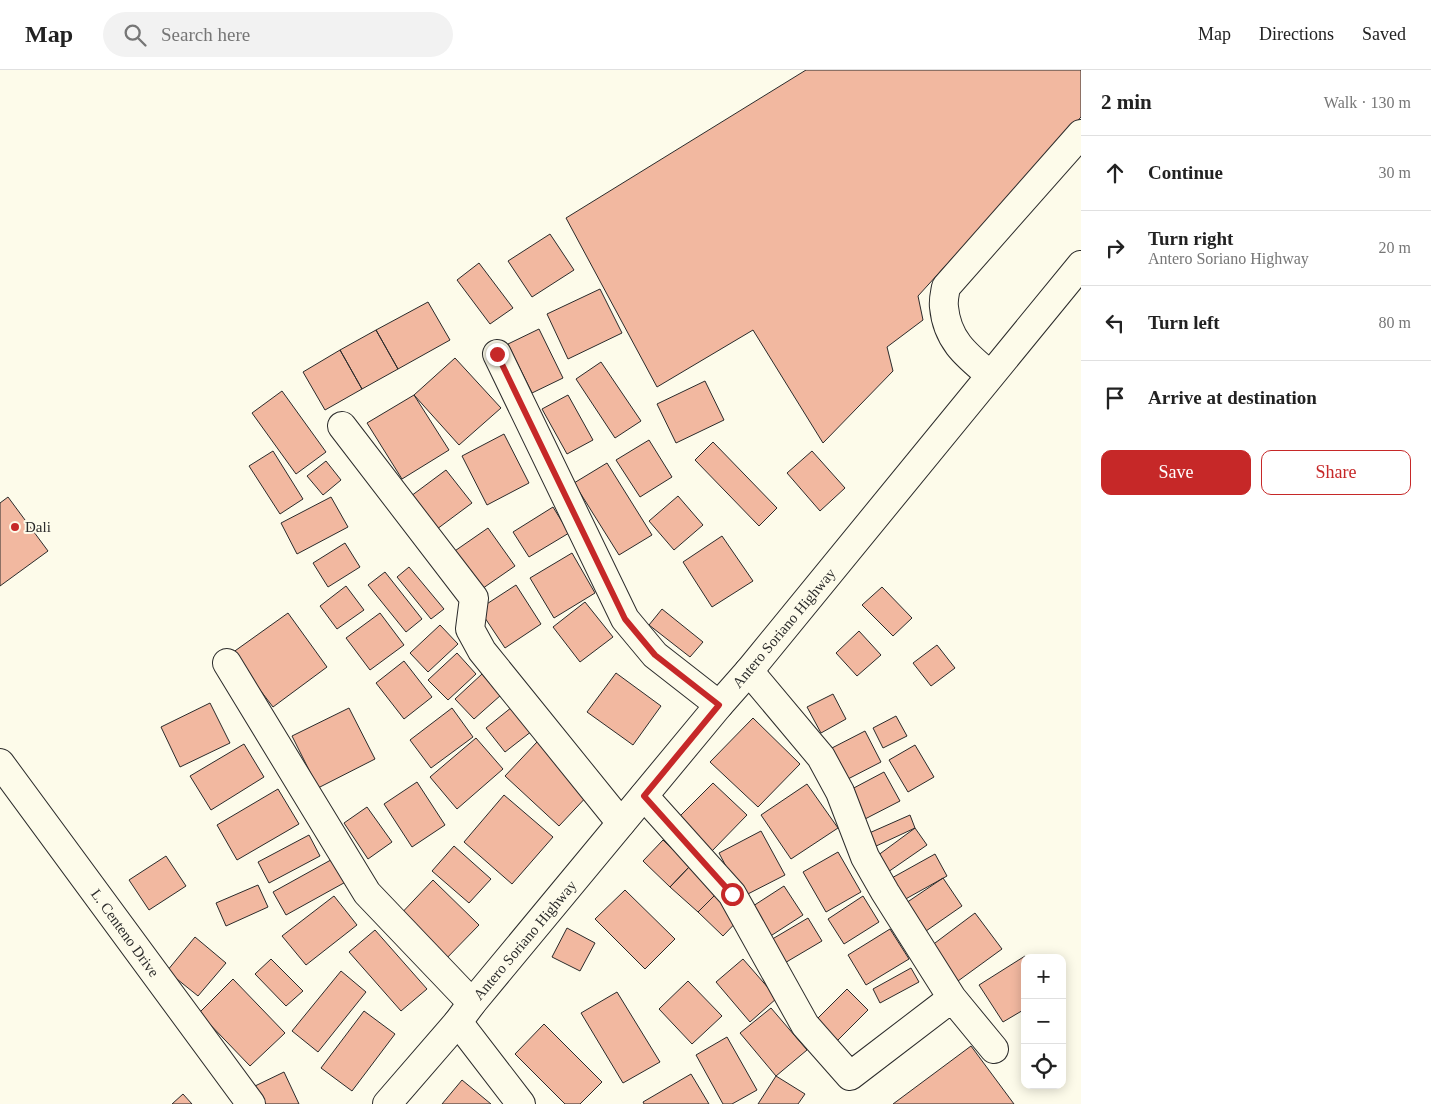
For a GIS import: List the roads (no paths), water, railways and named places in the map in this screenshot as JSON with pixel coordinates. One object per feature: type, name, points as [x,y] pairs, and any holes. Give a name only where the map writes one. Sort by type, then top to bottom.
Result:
[{"type":"street","points":[[990,375],[962,351],[949,330],[944,305],[946,287],[1081,134]]},
{"type":"street","name":"Antero Soriano Highway","points":[[387,1104],[749,671],[1081,264]]},
{"type":"street","points":[[497,354],[625,619],[655,655],[719,705]]},
{"type":"street","points":[[342,426],[474,598],[470,629],[482,652],[622,823]]},
{"type":"street","points":[[227,663],[367,893],[465,1013],[521,1104]]},
{"type":"street","points":[[749,671],[821,758],[840,792],[865,857],[885,892],[952,998],[994,1049]]},
{"type":"street","name":"L. Centeno Drive","points":[[0,762],[251,1104]]},
{"type":"street","points":[[644,796],[732,894],[805,1025],[850,1076],[952,998]]},
{"type":"place","name":"Dali","points":[[15,527]]}]
